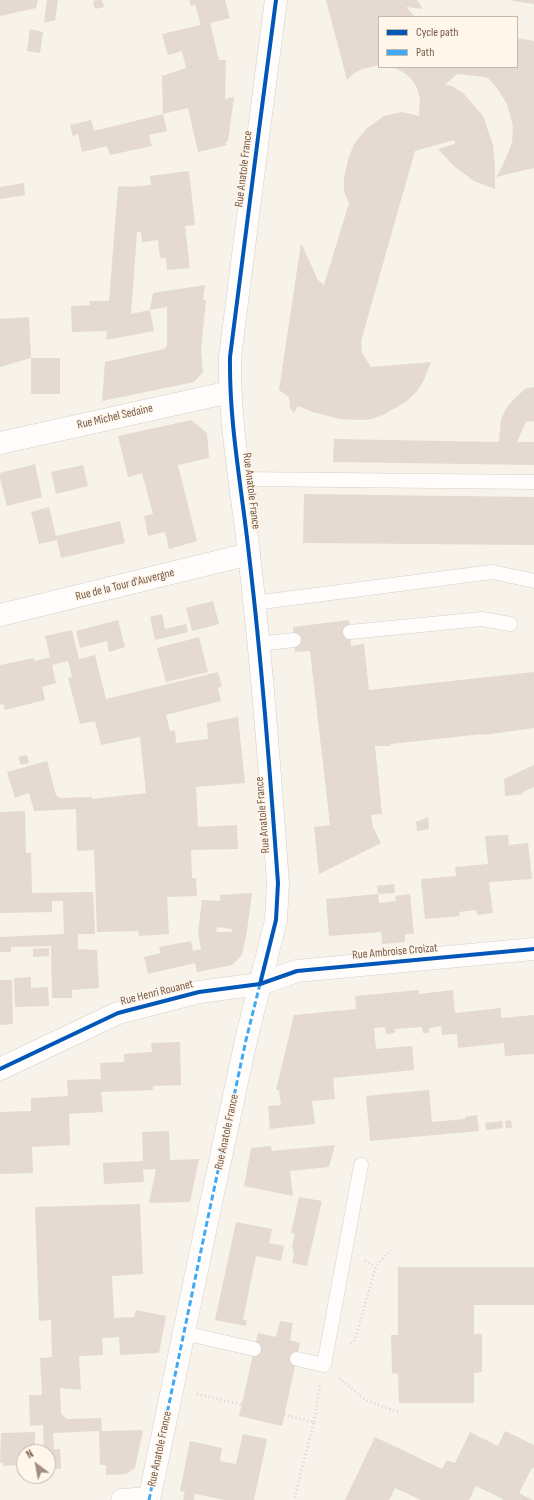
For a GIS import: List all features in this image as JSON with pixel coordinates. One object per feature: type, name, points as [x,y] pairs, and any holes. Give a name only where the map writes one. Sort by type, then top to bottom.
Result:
[{"type":"street","name":"Rue Anatole France","points":[[149,1499],[246,1040],[276,920],[278,883],[258,644],[249,554],[238,479],[230,392],[231,350],[276,0]]},
{"type":"street","name":"Rue Michel Sedaine","points":[[0,443],[230,392]]},
{"type":"street","name":"Rue de la Tour d'Auvergne","points":[[0,615],[249,554]]},
{"type":"street","name":"Rue Ambroise Croizat","points":[[260,984],[297,971],[534,949]]},
{"type":"street","name":"Rue Henri Rouanet","points":[[0,1069],[118,1013],[199,992],[260,984]]},
{"type":"street","points":[[122,1500],[149,1499]]},
{"type":"lane","points":[[238,479],[534,482]]},
{"type":"lane","points":[[254,604],[492,572],[534,581]]},
{"type":"lane","points":[[350,632],[482,619],[510,624]]},
{"type":"lane","points":[[258,644],[294,640]]},
{"type":"lane","points":[[297,1358],[324,1364],[361,1165]]},
{"type":"lane","points":[[184,1333],[254,1349]]},
{"type":"path","points":[[324,1364],[365,1400],[398,1412]]},
{"type":"path","points":[[173,1389],[242,1405]]},
{"type":"path","points":[[284,1415],[314,1422],[294,1500]]},
{"type":"building","points":[[0,0],[38,0],[36,8],[0,16]]},
{"type":"building","points":[[47,0],[58,0],[55,20],[44,23]]},
{"type":"building","points":[[102,0],[104,7],[95,9],[93,1]]},
{"type":"building","points":[[189,0],[225,0],[230,18],[210,23],[219,60],[226,60],[225,99],[234,97],[228,141],[225,142],[227,145],[198,152],[188,108],[163,114],[162,76],[186,68],[182,51],[168,55],[162,34],[201,25],[195,4],[191,6]]},
{"type":"building","points":[[326,0],[417,0],[423,9],[406,7],[414,16],[378,16],[378,65],[362,69],[353,74],[347,80]]},
{"type":"building","points":[[534,0],[534,4],[513,1]]},
{"type":"building","points":[[30,29],[43,32],[40,53],[27,51]]},
{"type":"building","points":[[518,38],[534,41],[534,168],[496,177],[509,151],[512,142],[513,128],[507,104],[497,88],[489,79],[485,77],[457,74],[445,85],[452,86],[463,93],[483,116],[493,145],[495,189],[474,181],[455,167],[438,149],[455,144],[454,140],[415,151],[361,341],[362,353],[371,367],[431,362],[424,380],[418,390],[407,401],[385,414],[371,419],[340,419],[313,412],[298,406],[294,413],[290,408],[289,397],[279,390],[301,243],[318,280],[324,285],[349,203],[344,192],[344,178],[348,160],[354,144],[366,129],[384,116],[402,112],[419,116],[420,99],[417,88],[406,74],[395,68],[518,68]]},
{"type":"building","points":[[163,114],[167,131],[149,135],[152,146],[110,155],[107,146],[82,152],[78,134],[73,136],[70,125],[91,120],[94,131]]},
{"type":"building","points":[[189,171],[195,225],[185,226],[190,268],[167,270],[166,258],[160,258],[158,240],[142,242],[141,232],[137,232],[131,314],[150,310],[154,331],[106,340],[107,331],[72,332],[71,306],[90,305],[89,301],[109,301],[118,187],[151,185],[150,176]]},
{"type":"building","points":[[24,183],[25,195],[0,199],[0,187]]},
{"type":"building","points":[[205,285],[203,300],[206,300],[201,350],[203,372],[194,382],[102,401],[105,362],[164,349],[167,346],[167,307],[150,310],[153,293]]},
{"type":"building","points":[[29,317],[31,358],[0,367],[0,319]]},
{"type":"building","points":[[31,358],[60,358],[60,394],[31,394]]},
{"type":"building","points":[[534,387],[534,421],[526,422],[517,442],[534,442],[534,465],[333,462],[334,439],[499,442],[501,419],[507,407],[525,389]]},
{"type":"building","points":[[191,420],[207,433],[209,458],[178,465],[197,541],[169,549],[165,532],[148,536],[144,516],[153,514],[142,473],[128,477],[118,436]]},
{"type":"building","points":[[35,464],[42,497],[7,506],[0,473]]},
{"type":"building","points":[[83,465],[88,486],[56,494],[51,472]]},
{"type":"building","points":[[304,494],[534,497],[534,545],[303,543]]},
{"type":"building","points":[[49,507],[56,536],[120,521],[125,543],[61,558],[57,540],[39,544],[31,512]]},
{"type":"building","points":[[213,601],[219,624],[192,631],[186,608]]},
{"type":"building","points":[[162,614],[165,629],[186,624],[188,632],[155,640],[150,617]]},
{"type":"building","points":[[118,620],[125,647],[109,652],[107,641],[80,648],[76,631]]},
{"type":"building","points":[[349,620],[351,646],[364,644],[369,690],[534,672],[534,728],[483,735],[390,744],[391,746],[375,746],[382,814],[371,815],[373,827],[381,843],[319,874],[314,827],[330,825],[310,651],[295,652],[293,627]]},
{"type":"building","points":[[72,630],[79,659],[95,655],[106,699],[218,672],[222,686],[218,688],[221,701],[166,715],[170,731],[175,730],[176,743],[208,739],[207,723],[238,717],[245,783],[196,787],[198,827],[237,825],[238,849],[191,850],[192,878],[196,878],[197,896],[167,897],[169,934],[139,936],[138,931],[97,932],[94,850],[77,851],[76,809],[34,811],[29,793],[15,798],[7,772],[47,761],[56,795],[60,798],[92,797],[92,799],[146,793],[140,737],[101,745],[95,721],[80,724],[68,678],[72,677],[68,661],[52,665],[56,683],[42,687],[45,700],[5,710],[3,704],[0,705],[0,665],[34,658],[35,661],[50,657],[45,636]]},
{"type":"building","points":[[199,637],[208,672],[166,682],[157,648]]},
{"type":"building","points":[[27,755],[29,763],[21,765],[18,757]]},
{"type":"building","points":[[534,765],[534,787],[523,792],[523,794],[505,796],[504,779]]},
{"type":"building","points":[[25,811],[26,853],[31,853],[32,893],[93,892],[95,934],[78,934],[78,949],[97,950],[99,988],[72,990],[72,998],[52,998],[51,946],[11,947],[11,952],[0,952],[0,937],[64,934],[63,901],[52,901],[52,912],[0,913],[0,812]]},
{"type":"building","points":[[428,817],[429,829],[417,831],[416,822]]},
{"type":"building","points":[[508,835],[509,845],[528,843],[532,879],[489,882],[493,913],[477,915],[476,910],[459,912],[460,916],[425,919],[421,879],[456,876],[455,867],[488,864],[485,836]]},
{"type":"building","points":[[394,884],[395,893],[378,894],[377,886]]},
{"type":"building","points":[[252,893],[242,955],[232,965],[197,972],[195,963],[148,974],[144,957],[161,953],[159,947],[191,941],[193,951],[201,949],[198,933],[202,900],[220,901],[220,895]],"holes":[[[217,927],[232,929],[232,932],[216,932]]]},
{"type":"building","points":[[378,894],[379,903],[396,901],[395,896],[410,894],[414,934],[405,934],[405,942],[382,944],[381,932],[329,936],[326,899]]},
{"type":"building","points":[[49,948],[49,956],[33,957],[33,949]]},
{"type":"building","points":[[31,977],[31,988],[48,987],[49,1006],[15,1007],[14,978]]},
{"type":"building","points":[[0,980],[12,980],[13,1024],[0,1025]]},
{"type":"building","points":[[419,990],[419,994],[453,990],[455,1013],[501,1008],[501,1018],[534,1015],[534,1054],[505,1056],[504,1043],[458,1048],[457,1034],[442,1035],[441,1026],[429,1028],[429,1033],[423,1033],[422,1027],[395,1029],[395,1033],[386,1034],[385,1027],[374,1028],[376,1049],[412,1046],[414,1070],[333,1078],[335,1099],[312,1101],[315,1124],[270,1129],[268,1106],[281,1105],[279,1090],[276,1090],[294,1015],[356,1009],[355,996]]},
{"type":"building","points":[[180,1042],[181,1085],[153,1086],[153,1090],[101,1092],[103,1112],[69,1114],[70,1145],[32,1147],[33,1173],[0,1174],[0,1112],[31,1111],[31,1098],[68,1096],[67,1080],[101,1079],[100,1063],[124,1062],[124,1054],[152,1052],[151,1043]]},
{"type":"building","points":[[429,1090],[432,1122],[465,1119],[465,1117],[477,1115],[479,1131],[370,1141],[366,1096]]},
{"type":"building","points":[[511,1120],[512,1128],[506,1128],[505,1121]]},
{"type":"building","points":[[502,1121],[503,1128],[486,1130],[485,1123]]},
{"type":"building","points":[[169,1131],[170,1160],[199,1159],[190,1202],[149,1203],[156,1169],[143,1170],[144,1182],[104,1184],[103,1163],[143,1161],[142,1132]]},
{"type":"building","points":[[335,1145],[329,1167],[290,1171],[293,1196],[244,1186],[251,1148],[271,1146],[272,1151]]},
{"type":"building","points":[[299,1197],[322,1201],[307,1266],[292,1263],[294,1253],[292,1246],[295,1234],[291,1233]]},
{"type":"building","points":[[140,1204],[143,1274],[112,1276],[114,1318],[134,1317],[136,1310],[166,1316],[159,1353],[120,1355],[119,1337],[102,1338],[103,1355],[79,1356],[81,1390],[60,1388],[61,1414],[67,1419],[101,1418],[102,1431],[143,1430],[135,1468],[126,1474],[106,1475],[106,1465],[100,1465],[99,1431],[53,1433],[54,1444],[44,1444],[43,1425],[30,1426],[29,1395],[42,1395],[40,1358],[52,1357],[51,1320],[39,1321],[35,1207]]},
{"type":"building","points":[[236,1222],[272,1229],[269,1243],[284,1246],[281,1261],[256,1256],[243,1320],[247,1320],[246,1326],[215,1320]]},
{"type":"building","points":[[398,1267],[534,1267],[534,1305],[474,1305],[474,1334],[482,1334],[482,1372],[474,1373],[474,1403],[399,1403],[398,1374],[392,1373],[391,1335],[398,1335]]},
{"type":"building","points":[[280,1321],[293,1323],[290,1340],[300,1343],[282,1426],[239,1416],[258,1333],[276,1337]]},
{"type":"building","points":[[505,1431],[534,1445],[534,1467],[532,1468],[519,1493],[533,1500],[502,1500],[503,1499],[476,1486],[469,1500],[421,1500],[395,1488],[389,1500],[345,1500],[375,1437],[442,1469],[447,1460],[455,1463],[470,1432],[498,1446]]},
{"type":"building","points":[[35,1432],[35,1444],[16,1444],[16,1465],[3,1466],[3,1462],[0,1463],[1,1433]]},
{"type":"building","points":[[243,1434],[267,1439],[254,1500],[225,1500],[195,1494],[194,1500],[183,1500],[185,1492],[180,1491],[190,1441],[222,1448],[220,1461],[236,1464]]},
{"type":"building","points":[[56,1449],[60,1449],[61,1469],[56,1469]]},
{"type":"marked path","points":[[149,1500],[246,1040],[260,984]]},
{"type":"cycle path","points":[[260,984],[276,920],[278,883],[258,637],[236,457],[230,382],[230,357],[276,0]]},
{"type":"cycle path","points":[[0,1069],[118,1013],[199,992],[260,984],[297,971],[534,949]]}]
